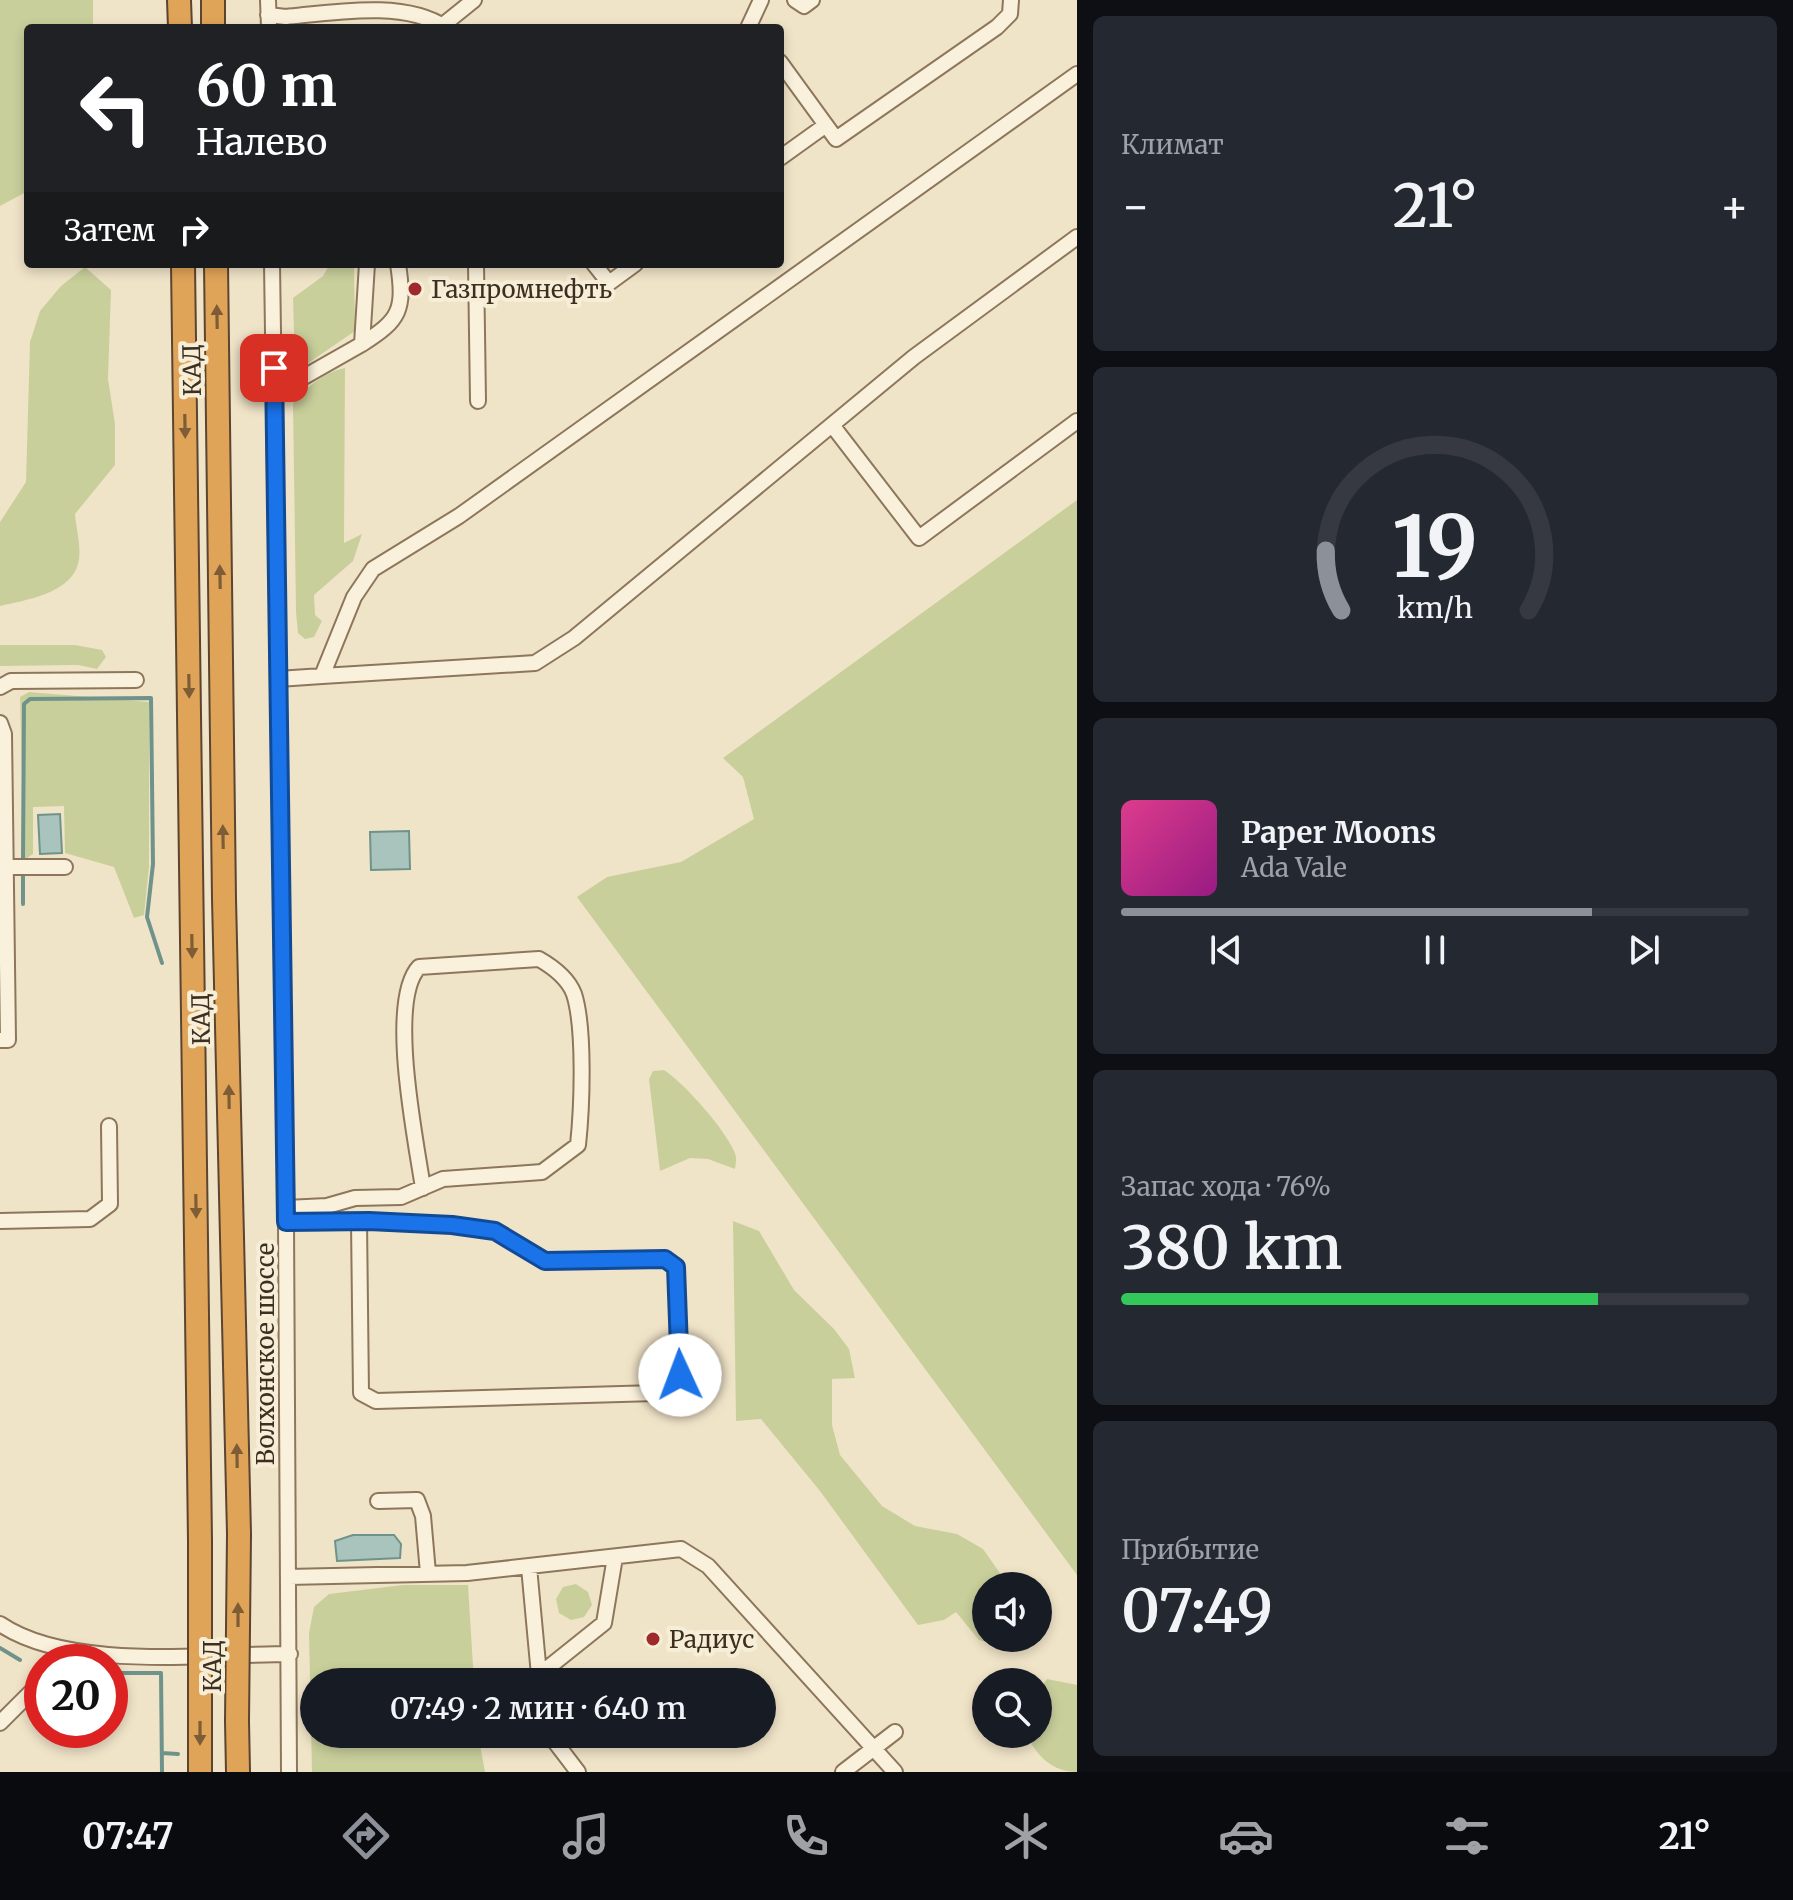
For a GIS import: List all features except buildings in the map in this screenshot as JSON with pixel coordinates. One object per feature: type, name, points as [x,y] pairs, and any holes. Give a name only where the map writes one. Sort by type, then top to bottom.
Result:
[{"type":"highway","points":[[179,0],[180,24]]},
{"type":"highway","points":[[213,0],[213,24]]},
{"type":"highway","name":"КАД","points":[[183,268],[200,1541],[200,1772]]},
{"type":"highway","name":"КАД","points":[[216,268],[224,899],[239,1534],[238,1772]]},
{"type":"street","points":[[447,24],[474,0]]},
{"type":"street","points":[[750,24],[761,0]]},
{"type":"street","points":[[795,0],[804,6],[812,0]]},
{"type":"street","points":[[786,83],[836,139],[997,27],[1010,14],[1011,0]]},
{"type":"street","points":[[268,14],[290,22],[399,5],[429,13],[443,24]]},
{"type":"street","points":[[322,676],[354,597],[373,569],[459,516],[1077,74]]},
{"type":"street","points":[[784,155],[826,125]]},
{"type":"street","points":[[278,679],[535,663],[574,638],[914,357],[1077,237]]},
{"type":"street","name":"Волхонское шоссе","points":[[272,268],[286,1215],[289,1772]]},
{"type":"street","points":[[362,344],[367,268]]},
{"type":"street","points":[[274,394],[392,325],[400,311],[398,268]]},
{"type":"street","points":[[476,268],[478,401]]},
{"type":"street","points":[[597,268],[609,283],[630,268]]},
{"type":"street","points":[[832,425],[919,538],[1077,421]]},
{"type":"street","points":[[0,687],[11,681],[136,680]]},
{"type":"street","points":[[0,723],[4,734],[8,1040],[0,1040]]},
{"type":"street","points":[[7,867],[65,867]]},
{"type":"street","points":[[286,1215],[355,1198],[401,1197],[423,1188],[443,1179],[542,1172],[578,1145],[581,1117],[575,1000],[573,991],[555,968],[539,959],[419,967],[412,974],[404,1006],[407,1082],[423,1188]]},
{"type":"street","points":[[0,1221],[90,1219],[102,1213],[110,1204],[109,1126]]},
{"type":"street","points":[[286,1215],[452,1225],[495,1231],[545,1261],[665,1259],[676,1267],[680,1375],[672,1386],[656,1393],[376,1401],[361,1393],[359,1221]]},
{"type":"street","points":[[378,1501],[417,1500],[423,1516],[428,1573]]},
{"type":"street","points":[[288,1577],[529,1567],[681,1549],[708,1566],[895,1772]]},
{"type":"street","points":[[548,1668],[604,1623],[615,1557]]},
{"type":"street","points":[[529,1567],[535,1668]]},
{"type":"street","points":[[0,1624],[30,1644]]},
{"type":"street","points":[[128,1655],[290,1654]]},
{"type":"street","points":[[0,1723],[24,1699]]},
{"type":"street","points":[[843,1772],[895,1732]]},
{"type":"street","points":[[560,1748],[578,1772]]},
{"type":"green space","points":[[0,0],[93,0],[93,24],[24,24],[24,193],[0,206]]},
{"type":"green space","points":[[86,268],[111,290],[108,379],[115,424],[115,465],[75,514],[79,559],[76,571],[69,580],[48,593],[0,606],[0,522],[26,482],[30,342],[40,311],[61,286]]},
{"type":"green space","points":[[328,268],[354,268],[355,331],[304,366],[295,366],[293,298],[323,276]]},
{"type":"green space","points":[[345,368],[344,543],[362,534],[353,561],[314,595],[315,615],[322,621],[314,637],[305,639],[298,633],[296,612],[293,404],[316,382]]},
{"type":"green space","points":[[1077,500],[1077,1575],[577,897],[607,877],[681,862],[754,819],[743,777],[723,758]]},
{"type":"green space","points":[[0,645],[75,645],[102,650],[106,657],[97,669],[78,665],[0,666]]},
{"type":"green space","points":[[29,692],[149,702],[149,867],[144,915],[134,918],[114,867],[65,853],[64,806],[33,807],[33,854],[24,860],[20,697]]},
{"type":"green space","points":[[664,1070],[693,1096],[722,1130],[735,1153],[735,1169],[708,1159],[690,1158],[660,1171],[649,1079],[653,1071]]},
{"type":"green space","points":[[733,1221],[759,1231],[794,1290],[834,1329],[849,1349],[855,1378],[832,1379],[832,1425],[840,1455],[882,1506],[915,1526],[957,1534],[983,1549],[999,1572],[972,1572],[972,1631],[956,1612],[944,1620],[918,1625],[820,1491],[761,1419],[736,1421]]},
{"type":"green space","points":[[576,1584],[588,1592],[592,1605],[584,1617],[571,1620],[559,1613],[556,1599],[563,1587]]},
{"type":"green space","points":[[403,1585],[468,1585],[473,1668],[310,1668],[309,1633],[314,1607],[329,1594]]},
{"type":"green space","points":[[1052,1680],[1077,1685],[1077,1772],[1053,1766],[1035,1749],[1052,1748]]},
{"type":"green space","points":[[311,1748],[481,1748],[485,1772],[312,1772]]},
{"type":"water","points":[[60,814],[62,853],[40,854],[38,815]]},
{"type":"water","points":[[409,831],[410,869],[371,870],[370,832]]},
{"type":"water","points":[[353,1535],[394,1535],[401,1544],[400,1558],[337,1561],[335,1541]]},
{"type":"waterway","points":[[23,861],[24,704],[30,699],[151,698],[153,864],[147,917],[162,963]]},
{"type":"waterway","points":[[23,876],[23,904]]},
{"type":"waterway","points":[[0,1648],[20,1660]]},
{"type":"waterway","points":[[128,1673],[161,1673],[162,1772]]},
{"type":"waterway","points":[[162,1753],[178,1754]]},
{"type":"place","name":"Газпромнефть","points":[[415,289]]},
{"type":"place","name":"Радиус","points":[[653,1639]]},
{"type":"route","points":[[274,368],[286,1222],[369,1221],[452,1225],[495,1231],[545,1261],[665,1259],[676,1267],[680,1375]]}]
